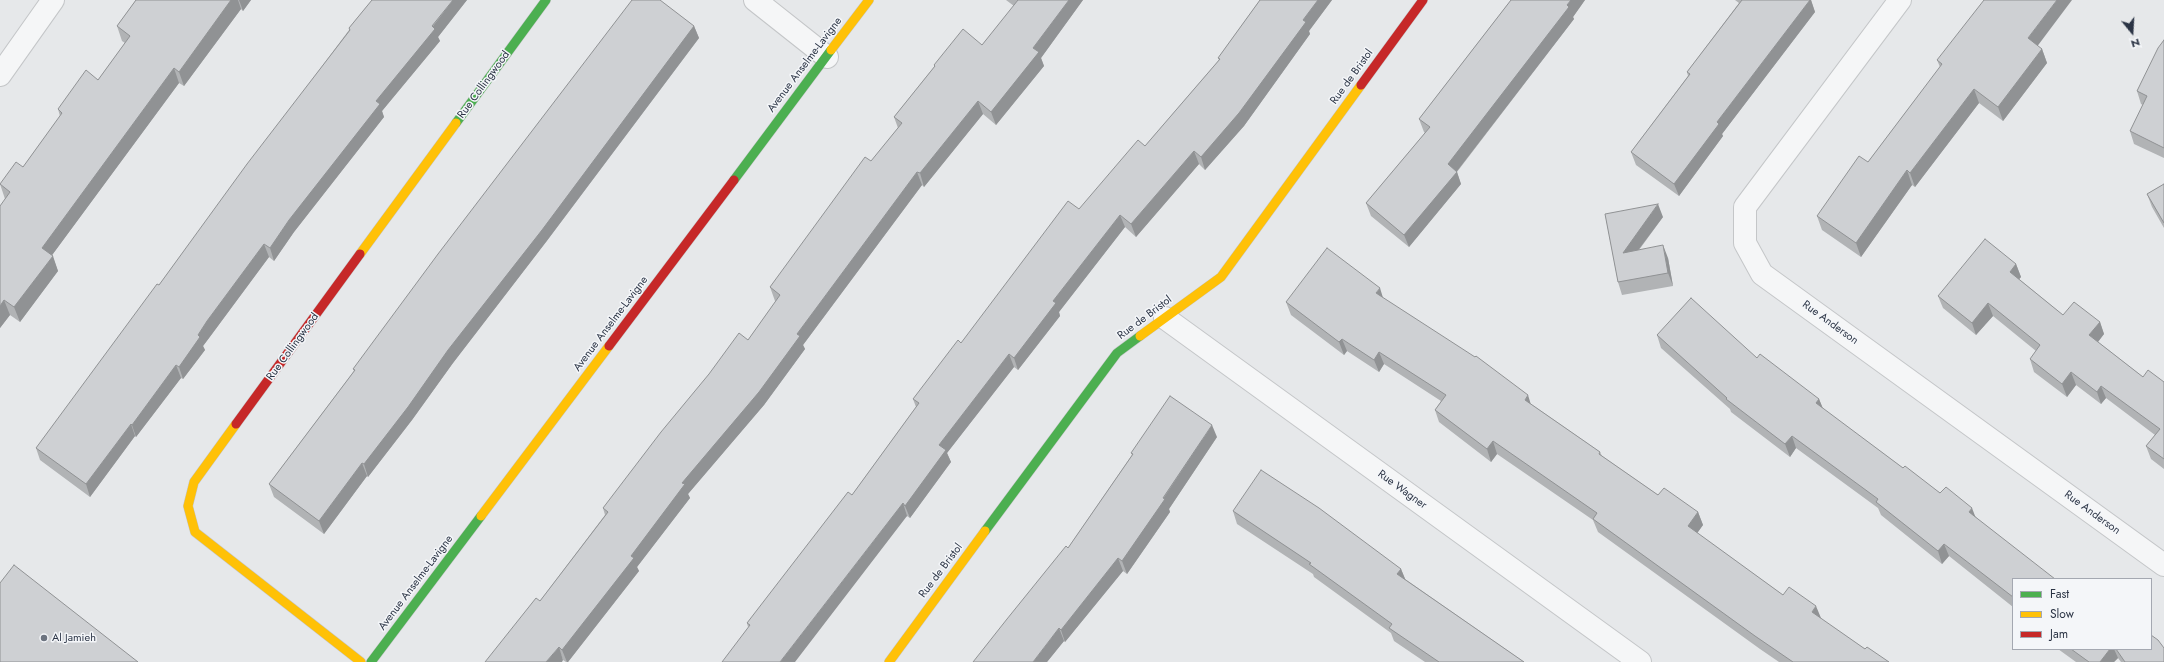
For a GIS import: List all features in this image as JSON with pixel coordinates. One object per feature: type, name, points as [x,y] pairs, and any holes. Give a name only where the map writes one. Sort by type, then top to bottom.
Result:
[{"type":"street","points":[[0,75],[53,0]]},
{"type":"street","name":"Rue Collingwood","points":[[360,662],[195,532],[188,506],[194,482],[546,0]]},
{"type":"street","points":[[755,0],[826,57]]},
{"type":"street","name":"Avenue Anselme-Lavigne","points":[[371,662],[869,0]]},
{"type":"street","name":"Rue de Bristol","points":[[889,662],[1117,353],[1221,276],[1423,0]]},
{"type":"street","name":"Rue Anderson","points":[[1900,0],[1745,207],[1745,243],[1762,274],[2164,565]]},
{"type":"street","name":"Rue Wagner","points":[[1165,318],[1640,662]]},
{"type":"building","points":[[136,0],[231,0],[179,72],[174,68],[42,248],[53,256],[14,307],[4,300],[0,306],[0,206],[10,192],[0,184],[16,162],[23,167],[62,113],[58,109],[86,70],[98,80],[130,36],[117,26]]},
{"type":"building","points":[[372,0],[453,0],[432,26],[435,29],[376,101],[380,104],[289,220],[270,248],[264,244],[207,321],[198,335],[200,337],[179,367],[176,365],[86,484],[36,448],[157,284],[159,285],[247,164],[350,30],[349,28]]},
{"type":"building","points":[[632,0],[660,0],[694,26],[542,230],[448,350],[408,407],[364,464],[362,463],[319,521],[269,484],[355,370],[353,369],[438,254]]},
{"type":"building","points":[[1018,0],[1069,0],[1033,48],[1039,52],[991,112],[978,101],[920,173],[917,172],[797,334],[800,336],[759,392],[682,483],[685,484],[631,556],[634,558],[562,650],[559,647],[546,662],[485,662],[536,598],[540,601],[608,512],[603,508],[661,432],[709,374],[739,333],[748,340],[780,295],[770,287],[865,157],[871,161],[902,123],[894,117],[935,66],[934,65],[963,29],[982,45]]},
{"type":"building","points":[[1260,0],[1318,0],[1303,20],[1306,22],[1239,113],[1201,157],[1194,151],[1131,224],[1120,215],[1053,301],[1056,303],[1014,358],[1009,354],[939,445],[946,450],[905,506],[903,503],[780,662],[722,662],[750,625],[747,623],[848,492],[852,495],[919,403],[913,399],[958,340],[961,343],[1068,201],[1079,209],[1138,140],[1145,146],[1220,59],[1218,58]]},
{"type":"building","points":[[1511,0],[1571,0],[1567,5],[1569,7],[1448,164],[1457,172],[1404,235],[1366,203],[1430,127],[1419,119]]},
{"type":"building","points":[[1742,0],[1810,0],[1717,122],[1719,124],[1674,184],[1631,152],[1690,74],[1687,72]]},
{"type":"building","points":[[1984,0],[2057,0],[2028,38],[2042,49],[1998,107],[1974,89],[1910,173],[1907,170],[1856,243],[1817,216],[1859,156],[1868,162],[1942,64],[1937,60]]},
{"type":"building","points":[[2164,40],[2164,148],[2130,131],[2147,96],[2137,91],[2158,48]]},
{"type":"building","points":[[2164,184],[2164,223],[2147,194]]},
{"type":"building","points":[[1658,204],[1623,253],[1663,245],[1668,273],[1618,282],[1605,214]]},
{"type":"building","points":[[1985,239],[2016,264],[2010,272],[2063,315],[2074,302],[2100,322],[2089,335],[2143,377],[2148,370],[2164,382],[2164,459],[2146,446],[2160,429],[2101,386],[2097,392],[2071,372],[2062,384],[2030,359],[2040,345],[1988,303],[1972,323],[1938,296]]},
{"type":"building","points":[[1327,248],[1380,288],[1376,293],[1475,357],[1476,356],[1528,395],[1525,400],[1600,452],[1599,454],[1658,495],[1664,488],[1698,512],[1688,526],[1783,595],[1789,587],[1816,606],[1812,612],[1865,649],[1867,647],[1889,662],[1793,662],[1593,519],[1597,513],[1493,441],[1487,449],[1435,410],[1446,395],[1379,352],[1374,360],[1342,339],[1339,342],[1286,302]]},
{"type":"building","points":[[1691,298],[1757,358],[1760,354],[1819,399],[1816,403],[1903,468],[1905,466],[1940,493],[1946,487],[1972,508],[1969,512],[2054,578],[2012,578],[2012,596],[1944,544],[1938,551],[1876,502],[1878,499],[1792,436],[1785,444],[1726,399],[1727,398],[1657,335]]},
{"type":"building","points":[[1170,396],[1212,425],[1163,498],[1165,499],[1122,561],[1118,558],[1061,630],[1059,628],[1033,662],[973,662],[1066,546],[1068,548],[1133,454],[1131,453]]},
{"type":"building","points":[[1261,470],[1319,508],[1401,569],[1397,574],[1524,662],[1439,662],[1389,628],[1392,624],[1309,564],[1311,563],[1233,511]]},
{"type":"building","name":"Al Jamieh","points":[[14,565],[138,662],[0,662],[0,583]]},
{"type":"building","points":[[2152,636],[2158,640],[2164,648],[2164,662],[2125,662],[2117,650],[2152,650]]},
{"type":"building","points":[[2072,650],[2109,650],[2100,662],[2089,662]]},
{"type":"traffic: fast","points":[[456,123],[546,0]]},
{"type":"traffic: fast","points":[[734,180],[831,50]]},
{"type":"traffic: fast","points":[[985,531],[1117,353],[1140,336]]},
{"type":"traffic: fast","points":[[371,662],[481,516]]},
{"type":"traffic: slow","points":[[831,50],[869,0]]},
{"type":"traffic: slow","points":[[1140,336],[1221,277],[1361,85]]},
{"type":"traffic: slow","points":[[360,254],[456,123]]},
{"type":"traffic: slow","points":[[481,516],[609,346]]},
{"type":"traffic: slow","points":[[236,424],[194,482],[188,506],[195,532],[361,662]]},
{"type":"traffic: slow","points":[[889,662],[985,531]]},
{"type":"traffic: jam","points":[[1361,85],[1423,0]]},
{"type":"traffic: jam","points":[[609,346],[734,180]]},
{"type":"traffic: jam","points":[[236,424],[360,254]]},
{"type":"place","name":"Al Jamieh","points":[[44,638]]}]
